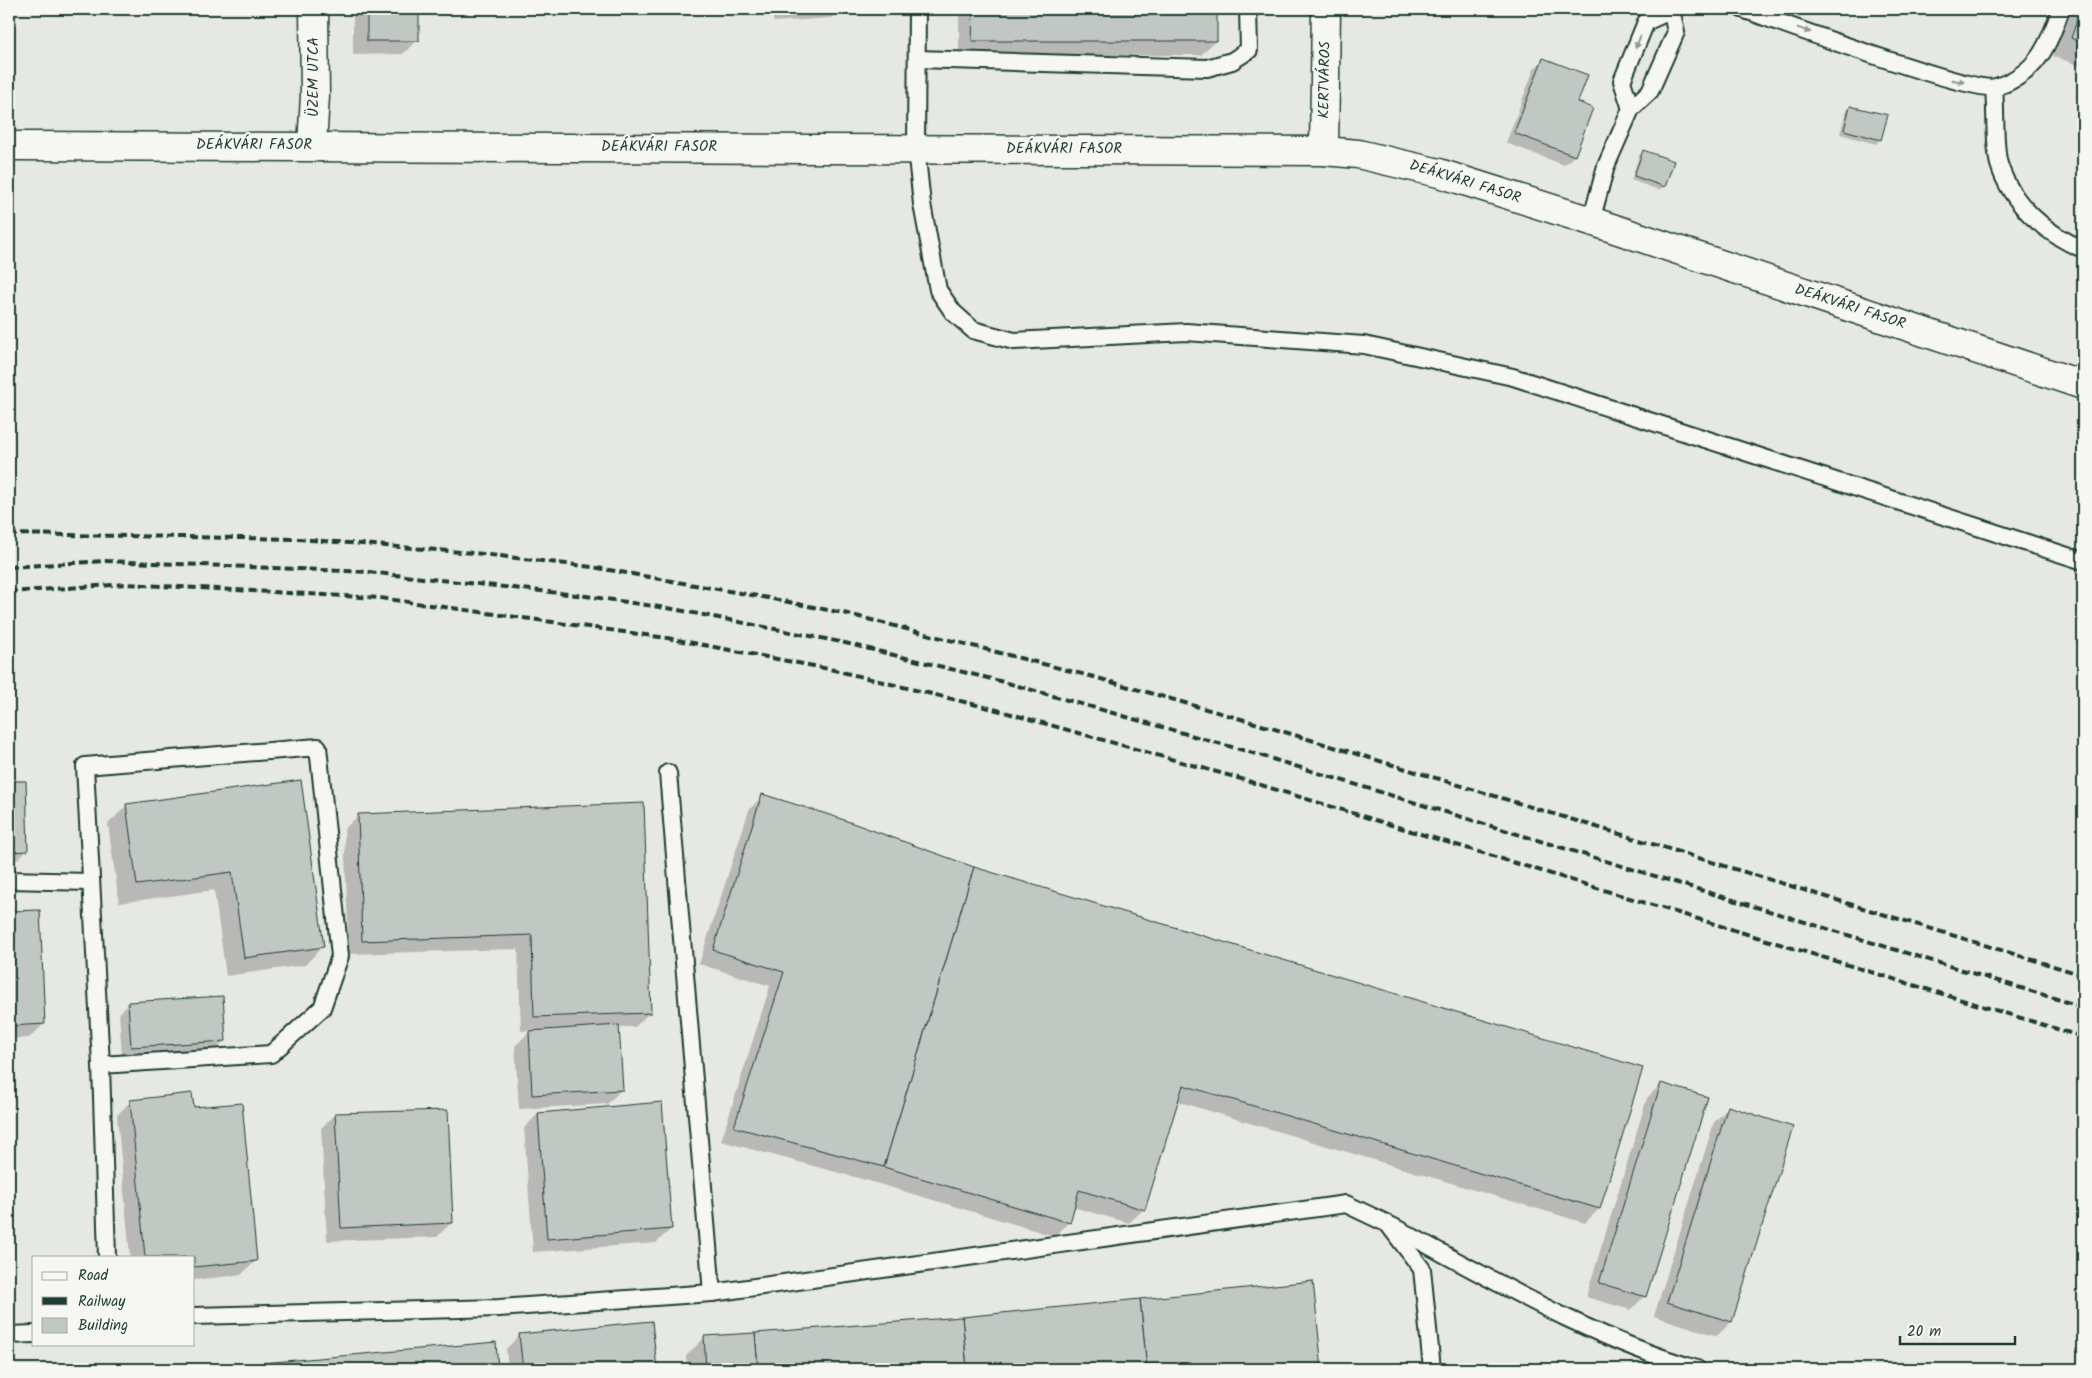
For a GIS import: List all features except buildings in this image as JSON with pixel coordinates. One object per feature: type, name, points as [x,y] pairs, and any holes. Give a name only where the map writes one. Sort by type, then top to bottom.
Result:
[{"type":"street","name":"ÜZEM UTCA","points":[[312,145],[314,9]]},
{"type":"street","name":"KERTVÁROS","points":[[1324,151],[1326,9]]},
{"type":"street","name":"DEÁKVÁRI FASOR","points":[[9,146],[312,145],[916,148],[1324,151],[1358,154],[1397,162],[1591,221],[2083,385]]},
{"type":"lane","points":[[917,9],[916,148],[922,204],[938,290],[952,312],[973,330],[1014,341],[1186,332],[1364,345],[1513,377],[2083,561]]},
{"type":"lane","points":[[917,59],[1207,68],[1232,61],[1250,50],[1248,9]]},
{"type":"lane","points":[[1742,9],[1953,80],[1994,88],[2029,69],[2049,43],[2061,9]]},
{"type":"lane","points":[[1591,221],[1606,166],[1631,109],[1650,92],[1676,32],[1671,10],[1646,22],[1632,56],[1622,81],[1631,109]]},
{"type":"lane","points":[[1994,88],[1999,164],[2013,192],[2035,220],[2061,240],[2083,249]]},
{"type":"lane","points":[[101,1065],[271,1054],[322,1008],[340,956],[318,747],[85,766],[101,1065],[107,1256]]},
{"type":"lane","points":[[668,774],[712,1293]]},
{"type":"lane","points":[[9,880],[90,882]]},
{"type":"lane","points":[[195,1316],[499,1308],[712,1293],[1346,1204],[1388,1224],[1538,1304],[1663,1359],[1697,1369]]},
{"type":"lane","points":[[1388,1224],[1422,1268],[1432,1369]]},
{"type":"lane","points":[[9,1335],[32,1334]]},
{"type":"shaded area","points":[[9,9],[2083,9],[2083,1369],[9,1369]]},
{"type":"railway","points":[[9,534],[299,539],[474,553],[592,567],[848,614],[1094,677],[1255,723],[2083,975]]},
{"type":"railway","points":[[9,567],[105,561],[368,572],[586,596],[673,609],[841,642],[1004,682],[1246,751],[2083,1007]]},
{"type":"railway","points":[[9,592],[126,584],[380,598],[667,638],[834,670],[997,710],[1238,778],[2083,1037]]}]
